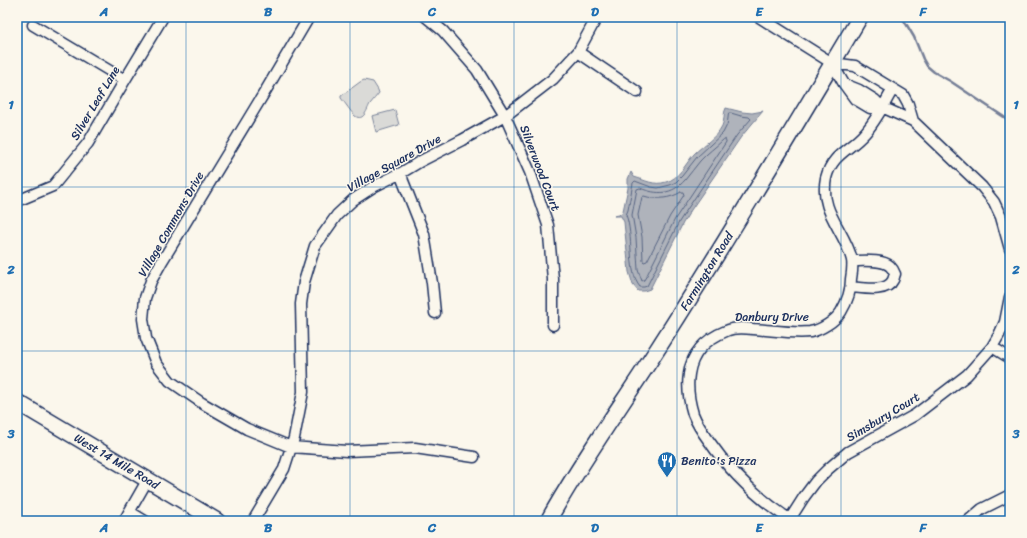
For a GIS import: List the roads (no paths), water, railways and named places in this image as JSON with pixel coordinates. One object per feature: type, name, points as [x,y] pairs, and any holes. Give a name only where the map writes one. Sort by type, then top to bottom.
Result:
[{"type":"street","name":"Silver Leaf Lane","points":[[17,200],[53,186],[88,143],[124,80],[163,17]]},
{"type":"street","name":"Village Commons Drive","points":[[309,17],[151,281],[146,298],[143,319],[146,338],[156,363],[170,381],[202,403],[247,429],[291,447],[347,451],[415,448],[474,457]]},
{"type":"street","name":"Silverwood Court","points":[[426,17],[443,31],[477,70],[505,116],[530,172],[548,224],[553,279],[553,325]]},
{"type":"street","name":"Village Square Drive","points":[[253,521],[284,469],[294,438],[303,392],[301,304],[304,282],[315,246],[338,215],[353,200],[372,187],[401,173],[505,116],[553,79],[578,52],[597,17]]},
{"type":"street","points":[[759,17],[832,64],[855,99],[870,108],[882,107],[913,121],[982,188],[994,202],[1001,217],[1010,249]]},
{"type":"street","name":"Farmington Road","points":[[548,521],[570,482],[655,352],[728,236],[860,17]]},
{"type":"street","points":[[32,25],[124,80]]},
{"type":"street","points":[[578,52],[637,92]]},
{"type":"street","points":[[832,64],[855,66],[903,95],[908,104],[913,121]]},
{"type":"street","name":"Danbury Drive","points":[[791,520],[762,499],[732,470],[718,454],[701,430],[690,402],[688,389],[690,366],[704,343],[715,335],[728,330],[740,328],[811,332],[833,320],[841,312],[851,287],[852,261],[840,232],[831,217],[826,202],[825,188],[827,177],[831,166],[837,157],[863,135],[893,89]]},
{"type":"street","points":[[401,173],[424,234],[435,313]]},
{"type":"street","points":[[851,287],[879,289],[887,287],[893,281],[895,274],[891,266],[885,262],[852,261]]},
{"type":"street","name":"Simsbury Court","points":[[791,520],[804,497],[816,481],[848,452],[915,415],[967,375],[992,347],[1005,322],[1010,297]]},
{"type":"street","points":[[992,347],[1010,358]]},
{"type":"street","name":"West 14 Mile Road","points":[[17,402],[217,521]]},
{"type":"street","points":[[124,521],[148,479]]},
{"type":"street","points":[[968,521],[982,509],[1010,494]]},
{"type":"street","points":[[130,512],[145,521]]},
{"type":"water","points":[[726,108],[752,113],[763,111],[741,137],[691,210],[650,289],[638,291],[633,285],[629,272],[624,222],[621,216],[614,216],[619,215],[623,211],[628,188],[628,179],[631,172],[634,177],[654,183],[662,183],[675,178],[694,154],[713,138],[719,130],[723,124]]},
{"type":"waterway","points":[[902,17],[914,37],[927,66],[1010,121]]},
{"type":"place","name":"Benito's Pizza","points":[[667,478]]}]
